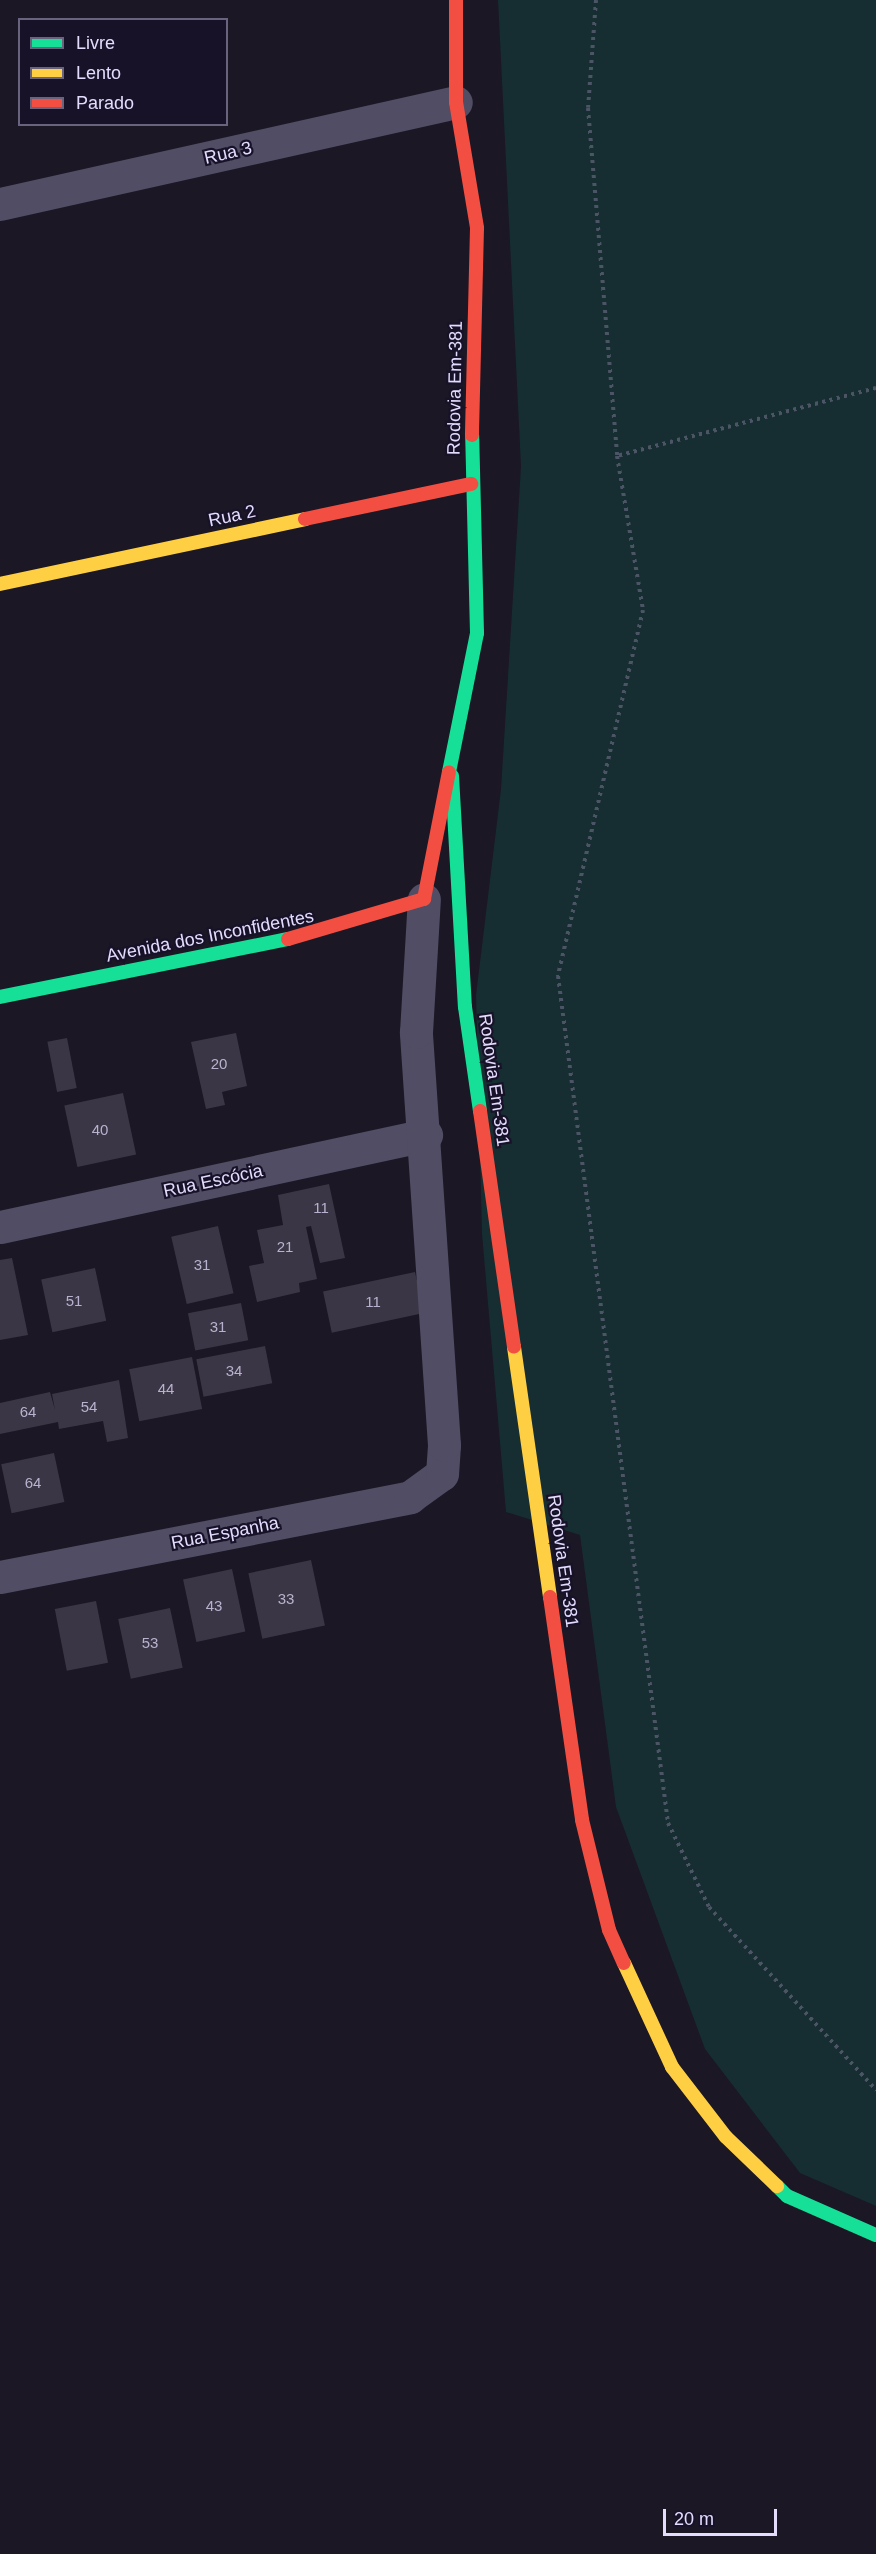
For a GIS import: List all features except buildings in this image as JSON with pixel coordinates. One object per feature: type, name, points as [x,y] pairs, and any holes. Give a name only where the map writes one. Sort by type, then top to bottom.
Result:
[{"type":"street","name":"Rodovia Em-381","points":[[424,899],[452,776],[477,633],[471,484],[477,228],[456,102],[456,0]]},
{"type":"street","name":"Rua 3","points":[[0,204],[456,102]]},
{"type":"street","name":"Rua 2","points":[[0,584],[471,484]]},
{"type":"street","name":"Rodovia Em-381","points":[[452,776],[465,1007],[582,1820],[609,1930],[672,2067],[726,2137],[787,2196],[876,2235]]},
{"type":"street","name":"Avenida dos Inconfidentes","points":[[0,997],[326,931],[424,899]]},
{"type":"street","points":[[424,899],[417,1032],[426,1135]]},
{"type":"street","name":"Rua Escócia","points":[[0,1227],[426,1135]]},
{"type":"street","name":"Rua Espanha","points":[[0,1577],[410,1497],[442,1474],[444,1445],[426,1135]]},
{"type":"path","points":[[596,0],[588,108],[617,456],[643,610],[558,976],[668,1823],[709,1907],[876,2090]]},
{"type":"path","points":[[617,456],[876,388]]},
{"type":"green space","points":[[498,0],[876,0],[876,2206],[800,2173],[705,2049],[616,1807],[580,1535],[506,1512],[482,1234],[476,995],[501,789],[521,466]]},
{"type":"traffic: fast","points":[[449,772],[477,633],[472,435]]},
{"type":"traffic: fast","points":[[452,776],[465,1007],[480,1111]]},
{"type":"traffic: fast","points":[[0,997],[288,939]]},
{"type":"traffic: fast","points":[[777,2186],[787,2196],[876,2235]]},
{"type":"traffic: slow","points":[[0,584],[305,519]]},
{"type":"traffic: slow","points":[[514,1347],[550,1597]]},
{"type":"traffic: slow","points":[[624,1963],[672,2067],[726,2137],[777,2186]]},
{"type":"traffic: jam","points":[[456,0],[456,102],[477,228],[472,435]]},
{"type":"traffic: jam","points":[[305,519],[471,484]]},
{"type":"traffic: jam","points":[[288,939],[424,899],[449,772]]},
{"type":"traffic: jam","points":[[480,1111],[514,1347]]},
{"type":"traffic: jam","points":[[550,1597],[582,1820],[609,1930],[624,1963]]}]
